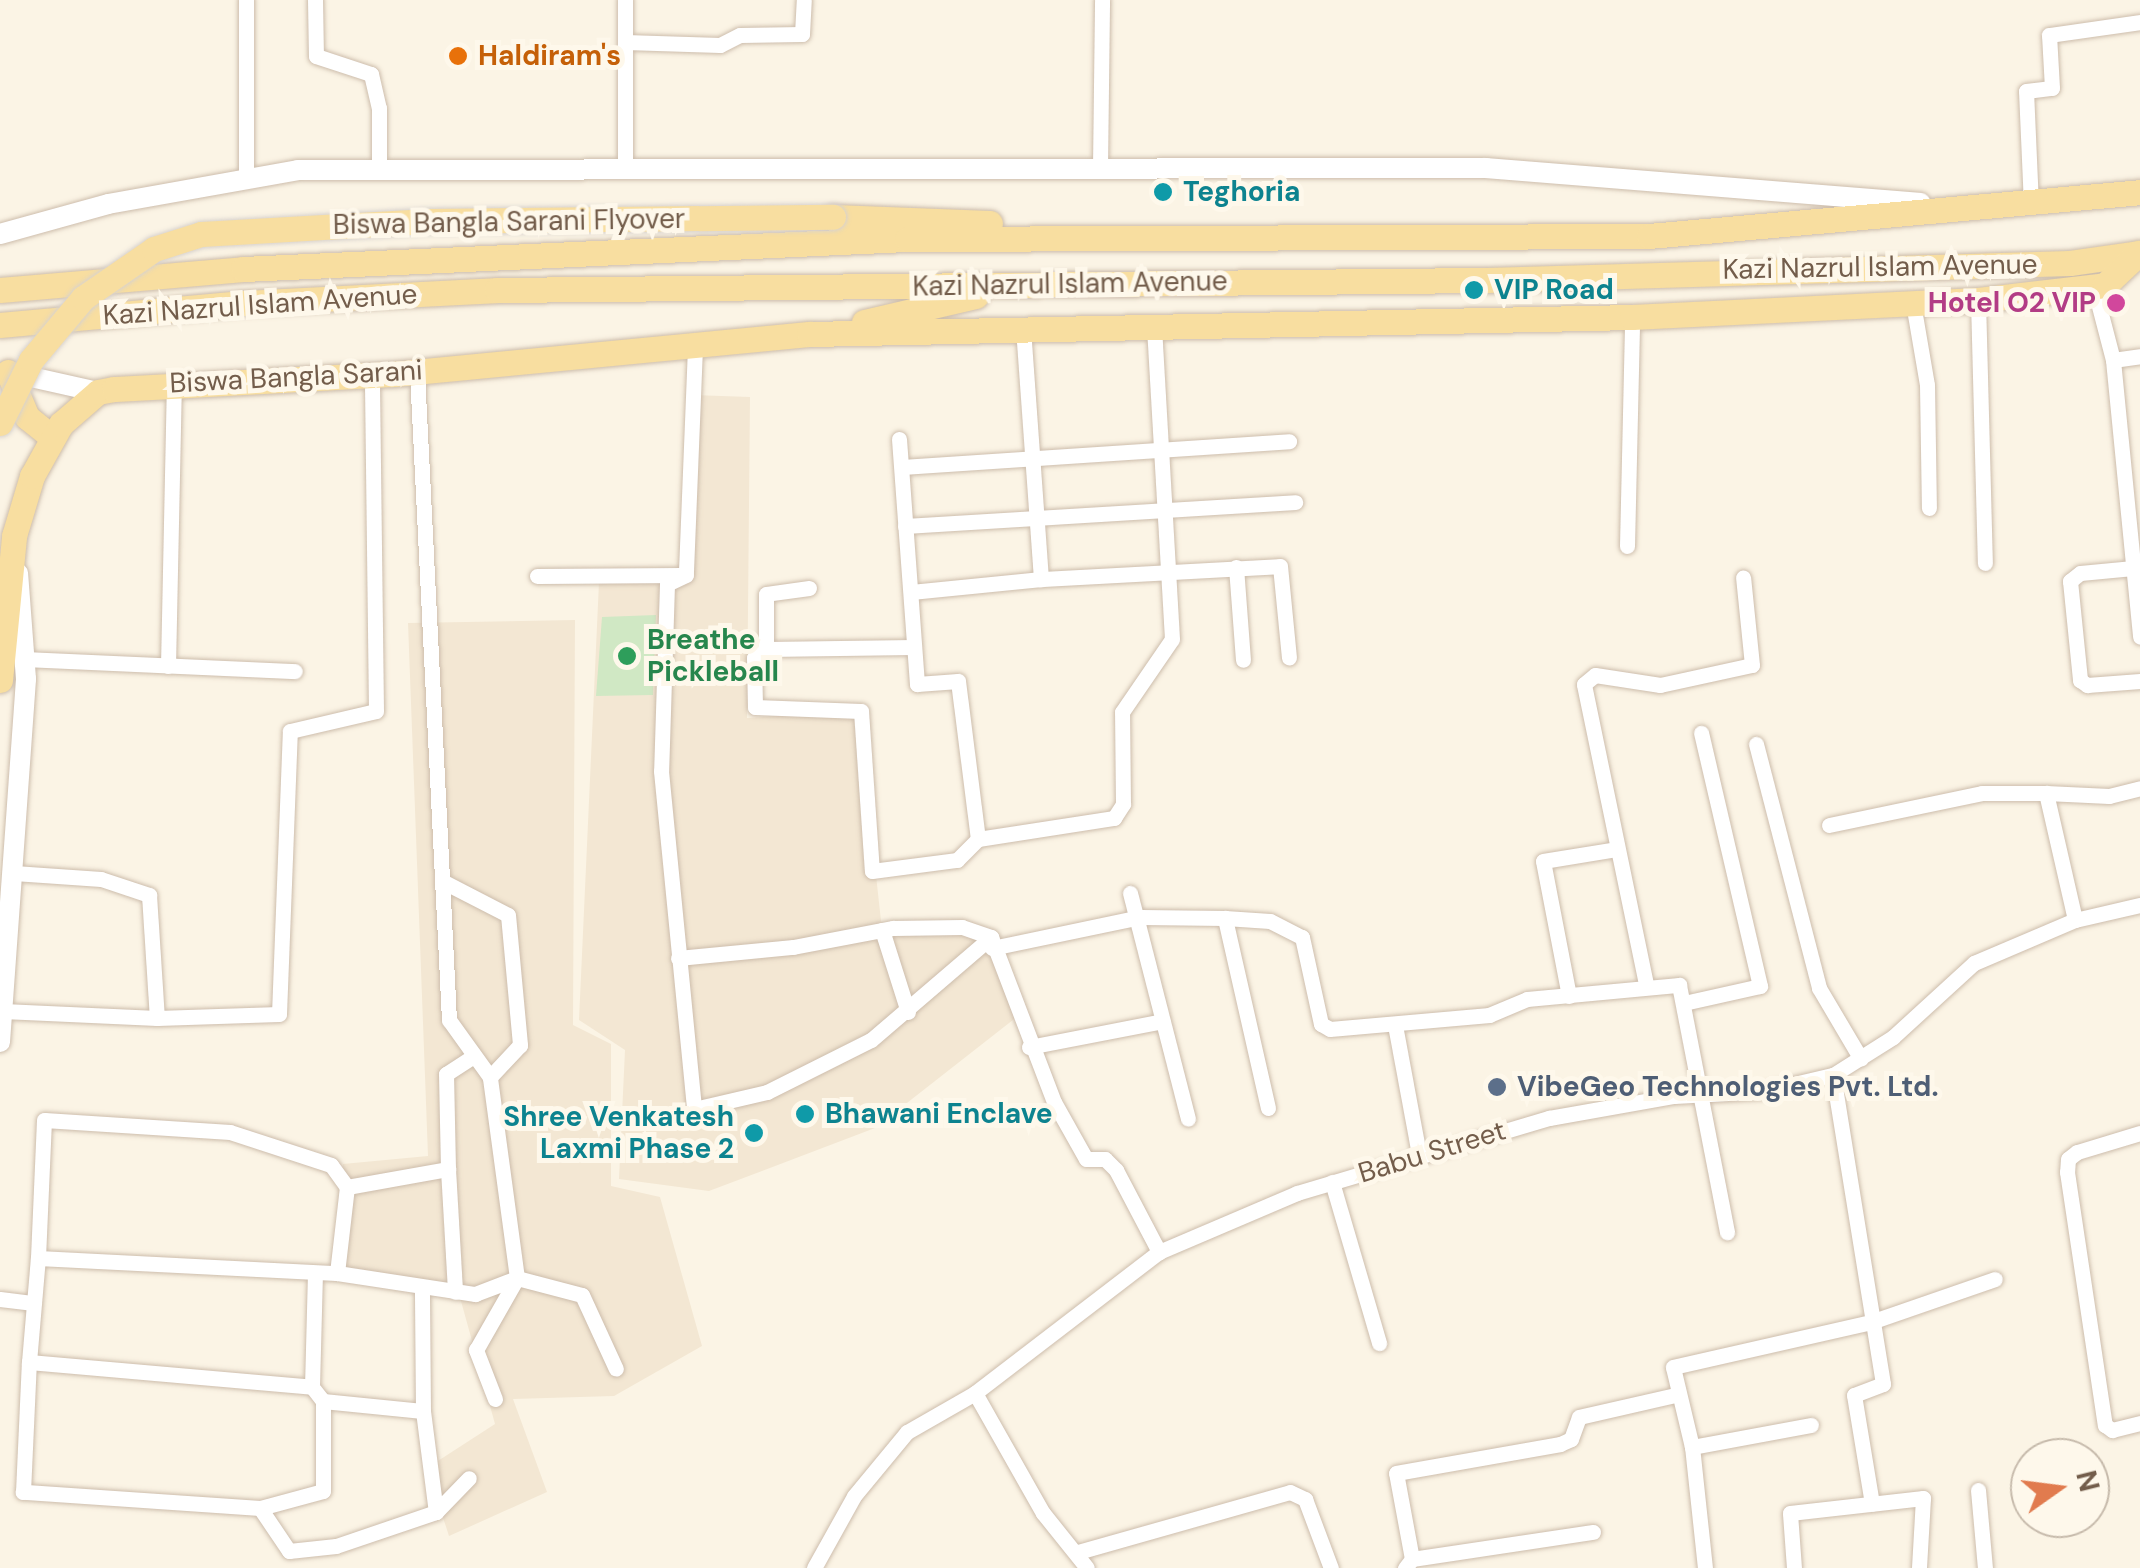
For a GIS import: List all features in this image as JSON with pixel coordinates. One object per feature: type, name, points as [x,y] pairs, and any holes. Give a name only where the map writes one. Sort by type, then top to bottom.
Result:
[{"type":"main road","points":[[1104,235],[1649,236],[2019,206],[2140,192]]},
{"type":"main road","name":"Biswa Bangla Sarani Flyover","points":[[0,423],[31,360],[82,298],[154,249],[201,234],[424,221],[833,217],[1104,235]]},
{"type":"main road","name":"Kazi Nazrul Islam Avenue","points":[[0,290],[500,255],[1104,235]]},
{"type":"main road","points":[[1649,236],[1652,274]]},
{"type":"main road","points":[[809,334],[1632,317],[1978,300],[2094,287],[2123,275],[2139,253]]},
{"type":"main road","name":"Kazi Nazrul Islam Avenue","points":[[0,325],[477,291],[1652,274],[2070,263],[2139,253]]},
{"type":"main road","points":[[809,334],[1025,285]]},
{"type":"main road","name":"Biswa Bangla Sarani","points":[[98,392],[174,382],[417,372],[809,334]]},
{"type":"main road","points":[[4,370],[27,417],[52,437]]},
{"type":"main road","points":[[0,680],[14,536],[52,437],[98,392]]},
{"type":"street","points":[[246,0],[246,178]]},
{"type":"street","points":[[315,0],[316,56],[371,74],[379,108],[378,170]]},
{"type":"street","points":[[625,0],[626,171]]},
{"type":"street","points":[[625,42],[720,45],[740,35],[802,34],[804,0]]},
{"type":"street","points":[[1100,168],[1102,0]]},
{"type":"street","points":[[0,234],[108,204],[298,170],[1486,168],[2019,206],[2026,91],[2052,88],[2048,36],[2140,22]]},
{"type":"street","points":[[2094,287],[2113,360],[2135,534],[2133,568],[2140,638]]},
{"type":"street","points":[[1978,300],[1985,563]]},
{"type":"street","points":[[1913,303],[1927,386],[1929,508]]},
{"type":"street","points":[[1627,546],[1632,317]]},
{"type":"street","points":[[914,647],[766,649],[754,658],[755,707],[861,711],[872,871],[957,860],[978,839],[1114,818],[1123,804],[1122,712],[1172,638],[1154,326]]},
{"type":"street","points":[[1023,328],[1042,578]]},
{"type":"street","points":[[686,575],[695,347]]},
{"type":"street","points":[[2113,360],[2140,356]]},
{"type":"street","points":[[4,370],[98,392]]},
{"type":"street","points":[[417,372],[448,1020],[490,1078],[517,1278],[476,1350],[495,1399]]},
{"type":"street","points":[[2,1011],[157,1018],[279,1014],[290,731],[376,711],[372,375]]},
{"type":"street","points":[[168,666],[174,382]]},
{"type":"street","points":[[899,439],[917,684],[958,681],[978,839]]},
{"type":"street","points":[[902,467],[1035,462],[1289,441]]},
{"type":"street","points":[[905,526],[1162,514],[1296,502]]},
{"type":"street","points":[[0,1042],[26,660],[14,536]]},
{"type":"street","points":[[1236,567],[1243,660]]},
{"type":"street","points":[[911,592],[1042,578],[1283,567],[1289,658]]},
{"type":"street","points":[[2133,568],[2080,572],[2070,581],[2080,680],[2140,681]]},
{"type":"street","points":[[537,576],[686,575]]},
{"type":"street","points":[[686,575],[667,584],[661,772],[694,1109],[767,1092],[871,1040],[992,942],[1141,917],[1270,920],[1302,936],[1321,1024],[1330,1029],[1489,1015],[1508,1002],[1646,984],[1679,985],[1727,1232]]},
{"type":"street","points":[[1646,984],[1584,684],[1596,675],[1660,684],[1752,666],[1743,578]]},
{"type":"street","points":[[766,649],[766,594],[809,588]]},
{"type":"street","points":[[26,660],[295,671]]},
{"type":"street","points":[[1684,1004],[1760,986],[1701,733]]},
{"type":"street","points":[[1756,744],[1819,988],[1861,1059]]},
{"type":"street","points":[[1828,825],[1982,793],[2109,796],[2140,788]]},
{"type":"street","points":[[2046,793],[2075,920]]},
{"type":"street","points":[[1568,996],[1543,862],[1616,848]]},
{"type":"street","points":[[14,873],[102,879],[149,895],[157,1018]]},
{"type":"street","points":[[442,881],[508,915],[520,1045],[490,1078]]},
{"type":"street","points":[[1130,892],[1141,917],[1188,1119]]},
{"type":"street","name":"Babu Street","points":[[814,1568],[854,1496],[907,1432],[975,1393],[1159,1252],[1332,1182],[1549,1118],[1834,1074],[1861,1059],[1974,963],[2075,920],[2140,905]]},
{"type":"street","points":[[1225,918],[1268,1108]]},
{"type":"street","points":[[678,958],[882,930],[962,928],[992,942],[1029,1047],[1086,1159],[1105,1159],[1116,1170],[1159,1252]]},
{"type":"street","points":[[882,930],[908,1012]]},
{"type":"street","points":[[1029,1047],[1163,1021]]},
{"type":"street","points":[[1395,1025],[1419,1155]]},
{"type":"street","points":[[454,1292],[446,1074],[474,1056]]},
{"type":"street","points":[[1834,1074],[1883,1384],[1854,1395],[1872,1504]]},
{"type":"street","points":[[315,1275],[312,1387],[323,1401],[324,1492],[260,1508],[23,1492],[44,1120],[230,1132],[331,1164],[347,1187],[337,1273]]},
{"type":"street","points":[[2140,1133],[2077,1152],[2068,1159],[2067,1172],[2104,1426],[2112,1430],[2140,1423]]},
{"type":"street","points":[[347,1187],[448,1169]]},
{"type":"street","points":[[1332,1182],[1379,1343]]},
{"type":"street","points":[[38,1258],[315,1275],[337,1273],[475,1294],[517,1278],[582,1295],[616,1369]]},
{"type":"street","points":[[1705,1568],[1692,1447],[1675,1395],[1673,1367],[1871,1322],[1995,1280]]},
{"type":"street","points":[[422,1287],[422,1410],[436,1512]]},
{"type":"street","points":[[0,1299],[34,1304]]},
{"type":"street","points":[[29,1362],[312,1387]]},
{"type":"street","points":[[975,1393],[1043,1513],[1087,1568]]},
{"type":"street","points":[[1593,1532],[1409,1564],[1396,1473],[1560,1444],[1571,1438],[1578,1417],[1675,1395]]},
{"type":"street","points":[[323,1401],[422,1410]]},
{"type":"street","points":[[1692,1447],[1811,1426]]},
{"type":"street","points":[[260,1508],[288,1551],[336,1546],[436,1512],[469,1478]]},
{"type":"street","points":[[1978,1490],[1985,1568]]},
{"type":"street","points":[[1078,1552],[1290,1492],[1305,1499],[1331,1568]]},
{"type":"street","points":[[1794,1568],[1790,1513],[1923,1498],[1920,1568]]},
{"type":"shaded area","points":[[693,395],[750,397],[747,718],[858,711],[882,930],[991,937],[1018,1016],[875,1128],[709,1191],[619,1179],[625,1050],[579,1020],[599,582],[686,575]]},
{"type":"shaded area","points":[[575,620],[573,1025],[611,1044],[611,1186],[660,1197],[702,1346],[614,1396],[513,1399],[547,1492],[449,1536],[427,1468],[495,1424],[456,1283],[336,1276],[343,1164],[428,1156],[408,623]]},
{"type":"green space","name":"Breathe Pickleball","points":[[656,615],[653,695],[596,696],[602,617]]},
{"type":"place","name":"Haldiram's","points":[[458,56]]},
{"type":"place","name":"Teghoria","points":[[1163,192]]},
{"type":"place","name":"VIP Road","points":[[1474,290]]},
{"type":"place","name":"Hotel O2 VIP","points":[[2116,303]]},
{"type":"place","name":"Breathe Pickleball","points":[[627,656]]},
{"type":"place","name":"VibeGeo Technologies Pvt. Ltd.","points":[[1497,1087]]},
{"type":"place","name":"Bhawani Enclave","points":[[805,1114]]},
{"type":"place","name":"Shree Venkatesh Laxmi Phase 2","points":[[754,1133]]}]
